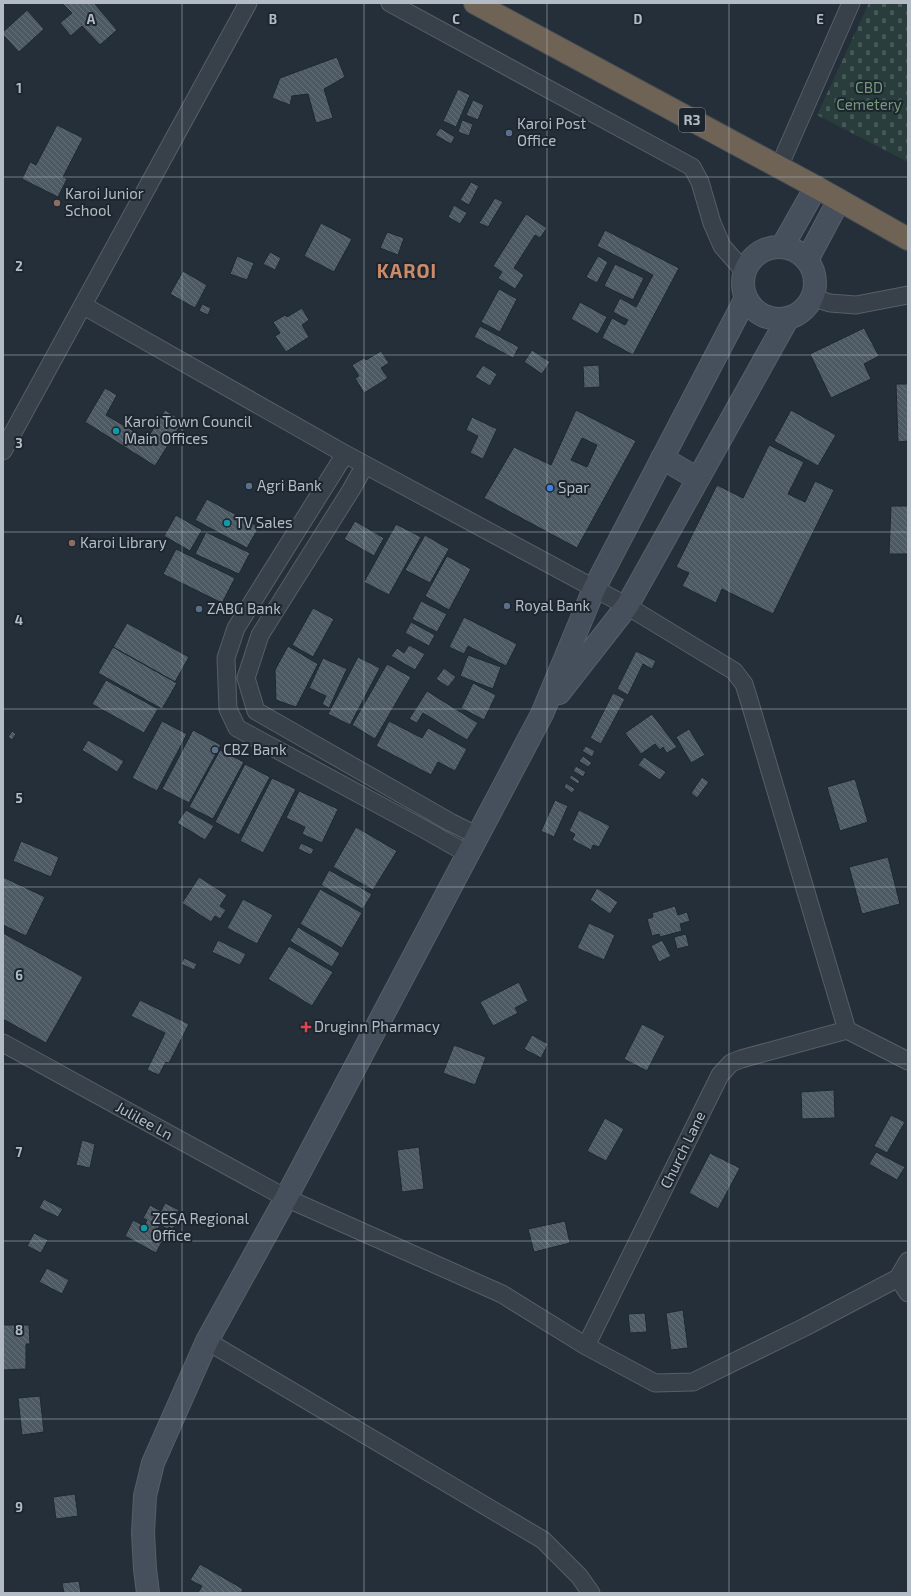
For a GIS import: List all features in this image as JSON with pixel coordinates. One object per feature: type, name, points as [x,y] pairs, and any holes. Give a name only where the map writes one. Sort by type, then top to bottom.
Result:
[{"type":"highway","name":"R3","points":[[475,3],[816,187],[908,239]]},
{"type":"street","points":[[3,451],[84,306],[248,3]]},
{"type":"street","points":[[390,3],[692,167],[700,182],[712,223],[722,246],[744,271]]},
{"type":"street","points":[[779,168],[851,3]]},
{"type":"street","points":[[782,247],[816,187]]},
{"type":"street","points":[[807,260],[839,200]]},
{"type":"street","points":[[782,247],[796,251],[807,260],[814,274],[814,289],[804,310],[788,318],[771,319],[756,311],[746,298],[742,285],[744,271],[759,253],[782,247]]},
{"type":"street","points":[[811,297],[830,303],[856,305],[908,295]]},
{"type":"street","points":[[148,1593],[143,1533],[145,1496],[153,1463],[207,1341],[286,1198],[542,714],[594,589],[746,298]]},
{"type":"street","points":[[84,306],[345,454],[627,606],[734,671],[744,684],[847,1030],[908,1061]]},
{"type":"street","points":[[542,714],[627,606],[788,318]]},
{"type":"street","points":[[345,454],[236,628],[226,658],[228,709],[237,728],[422,828],[473,845]]},
{"type":"street","points":[[662,458],[698,479]]},
{"type":"street","points":[[365,465],[351,490],[260,635],[246,678],[256,711],[450,822],[473,845]]},
{"type":"street","points":[[272,570],[292,584]]},
{"type":"street","points":[[288,755],[299,736]]},
{"type":"street","name":"Church Lane","points":[[586,1346],[720,1075],[731,1063],[741,1059],[847,1030]]},
{"type":"street","name":"Julilee Ln","points":[[3,1043],[286,1198],[502,1294],[586,1346],[655,1383],[693,1382],[805,1327],[898,1278]]},
{"type":"street","points":[[908,1261],[898,1278],[908,1294]]},
{"type":"street","points":[[207,1341],[543,1540],[579,1576],[591,1593]]},
{"type":"green space","name":"CBD Cemetery","points":[[869,3],[908,3],[908,162],[817,115]]},
{"type":"building","points":[[62,3],[94,3],[117,30],[100,45],[82,26],[71,36],[60,23],[72,13]]},
{"type":"building","points":[[27,10],[44,29],[19,52],[3,35],[3,32]]},
{"type":"building","points":[[337,57],[345,77],[324,89],[333,118],[316,123],[308,94],[292,96],[290,105],[272,98],[280,78]]},
{"type":"building","points":[[458,89],[470,95],[456,127],[443,121]]},
{"type":"building","points":[[473,100],[484,105],[478,120],[466,115]]},
{"type":"building","points":[[462,120],[473,124],[469,136],[458,132]]},
{"type":"building","points":[[57,125],[83,138],[63,177],[67,179],[58,197],[22,179],[30,162],[36,165]]},
{"type":"building","points":[[440,128],[455,137],[451,144],[435,135]]},
{"type":"building","points":[[471,182],[479,186],[469,205],[460,200]]},
{"type":"building","points":[[495,198],[503,202],[488,227],[479,223]]},
{"type":"building","points":[[454,205],[467,213],[460,224],[448,217]]},
{"type":"building","points":[[526,214],[547,228],[540,238],[535,235],[514,268],[524,275],[515,289],[498,278],[502,272],[493,266]]},
{"type":"building","points":[[321,223],[352,239],[334,272],[304,256]]},
{"type":"building","points":[[605,230],[679,268],[633,355],[602,338],[612,318],[625,325],[628,320],[613,312],[620,298],[636,307],[653,275],[597,246]]},
{"type":"building","points":[[387,232],[404,238],[398,255],[380,248]]},
{"type":"building","points":[[270,252],[281,258],[275,270],[263,264]]},
{"type":"building","points":[[237,256],[254,263],[247,280],[230,274]]},
{"type":"building","points":[[598,256],[608,262],[597,283],[586,277]]},
{"type":"building","points":[[615,264],[644,278],[633,300],[604,286]]},
{"type":"building","points":[[183,271],[207,285],[195,308],[170,294]]},
{"type":"building","points":[[499,289],[517,299],[500,332],[481,322]]},
{"type":"building","points":[[580,302],[607,317],[598,334],[571,319]]},
{"type":"building","points":[[202,304],[211,308],[208,315],[199,311]]},
{"type":"building","points":[[302,308],[309,320],[302,325],[309,337],[286,352],[275,336],[280,333],[273,322],[285,315],[287,317]]},
{"type":"building","points":[[480,326],[519,347],[513,358],[474,337]]},
{"type":"building","points":[[864,328],[879,356],[864,364],[871,379],[831,398],[810,354]]},
{"type":"building","points":[[532,350],[550,362],[542,374],[524,362]]},
{"type":"building","points":[[381,351],[389,363],[381,368],[388,378],[364,393],[355,378],[359,376],[352,365],[364,358],[366,360]]},
{"type":"building","points":[[483,365],[497,374],[490,386],[475,377]]},
{"type":"building","points":[[599,365],[600,387],[584,388],[583,366]]},
{"type":"building","points":[[896,384],[908,384],[908,441],[898,442]]},
{"type":"building","name":"Karoi Town Council Main Offices","points":[[105,388],[117,395],[106,415],[147,439],[165,410],[183,421],[155,466],[85,422]]},
{"type":"building","name":"Spar","points":[[576,410],[636,441],[577,548],[484,498],[514,447],[551,465]],"holes":[[[582,438],[597,445],[587,467],[571,460]]]},
{"type":"building","points":[[791,410],[836,435],[818,466],[774,441]]},
{"type":"building","points":[[472,417],[497,429],[483,459],[470,453],[478,436],[466,430]]},
{"type":"building","points":[[769,445],[804,462],[788,494],[805,502],[815,481],[834,490],[773,614],[722,589],[716,603],[682,586],[689,573],[676,567],[717,485],[743,498]]},
{"type":"building","name":"TV Sales","points":[[207,499],[259,527],[247,548],[195,520]]},
{"type":"building","points":[[891,506],[908,506],[908,554],[889,554]]},
{"type":"building","points":[[176,515],[202,530],[190,551],[164,536]]},
{"type":"building","points":[[355,521],[384,538],[374,556],[344,539]]},
{"type":"building","points":[[396,524],[421,537],[389,595],[364,582]]},
{"type":"building","points":[[206,532],[250,553],[239,574],[195,554]]},
{"type":"building","points":[[425,535],[449,549],[430,583],[405,570]]},
{"type":"building","points":[[176,549],[235,578],[222,603],[163,574]]},
{"type":"building","points":[[447,556],[471,569],[449,610],[425,596]]},
{"type":"building","points":[[421,601],[447,614],[437,632],[412,619]]},
{"type":"building","points":[[313,608],[334,619],[313,657],[292,645]]},
{"type":"building","points":[[464,617],[517,644],[506,666],[468,646],[464,654],[449,647]]},
{"type":"building","points":[[411,622],[435,635],[429,646],[405,633]]},
{"type":"building","points":[[127,623],[189,657],[175,682],[113,647]]},
{"type":"building","points":[[409,645],[425,654],[415,670],[391,656],[397,648],[404,653]]},
{"type":"building","points":[[288,646],[318,664],[296,707],[276,700],[275,670]]},
{"type":"building","points":[[113,647],[177,683],[162,709],[98,673]]},
{"type":"building","points":[[636,651],[656,661],[652,669],[643,664],[628,695],[617,689]]},
{"type":"building","points":[[468,655],[501,667],[493,689],[460,676]]},
{"type":"building","points":[[358,657],[380,668],[350,725],[328,714]]},
{"type":"building","points":[[323,658],[347,669],[329,708],[322,704],[326,696],[309,688]]},
{"type":"building","points":[[387,664],[411,677],[375,739],[352,725]]},
{"type":"building","points":[[444,668],[456,677],[448,687],[436,679]]},
{"type":"building","points":[[106,680],[158,709],[144,733],[92,704]]},
{"type":"building","points":[[473,683],[496,695],[484,720],[461,708]]},
{"type":"building","points":[[427,691],[478,723],[467,740],[423,713],[417,723],[409,719]]},
{"type":"building","points":[[613,693],[625,699],[601,744],[590,738]]},
{"type":"building","points":[[652,714],[677,747],[667,753],[663,747],[660,750],[655,744],[641,754],[625,733]]},
{"type":"building","points":[[162,721],[187,734],[157,791],[132,778]]},
{"type":"building","points":[[389,721],[422,738],[428,728],[467,749],[455,771],[438,762],[431,775],[376,746]]},
{"type":"building","points":[[689,729],[705,755],[691,763],[676,737]]},
{"type":"building","points":[[193,730],[221,745],[189,803],[162,789]]},
{"type":"building","points":[[12,731],[16,734],[12,740],[8,737]]},
{"type":"building","points":[[88,740],[124,761],[117,772],[82,750]]},
{"type":"building","points":[[586,746],[595,751],[592,757],[582,751]]},
{"type":"building","points":[[220,750],[244,762],[213,819],[189,807]]},
{"type":"building","points":[[583,756],[592,763],[588,767],[579,761]]},
{"type":"building","points":[[644,757],[666,772],[660,780],[638,765]]},
{"type":"building","points":[[245,764],[270,777],[239,835],[215,822]]},
{"type":"building","points":[[576,766],[586,772],[583,777],[573,771]]},
{"type":"building","points":[[571,775],[580,781],[578,784],[569,778]]},
{"type":"building","points":[[702,777],[709,782],[697,798],[691,793]]},
{"type":"building","points":[[272,778],[296,789],[263,853],[240,841]]},
{"type":"building","points":[[855,779],[868,822],[840,831],[827,787]]},
{"type":"building","points":[[566,783],[575,789],[572,793],[564,787]]},
{"type":"building","points":[[299,791],[338,809],[322,843],[302,834],[305,827],[286,818]]},
{"type":"building","points":[[555,800],[568,806],[554,837],[541,831]]},
{"type":"building","points":[[186,810],[214,826],[205,840],[177,823]]},
{"type":"building","points":[[579,810],[610,826],[599,847],[593,845],[591,850],[572,840],[575,834],[569,831]]},
{"type":"building","points":[[356,827],[397,851],[373,890],[333,867]]},
{"type":"building","points":[[21,841],[59,857],[51,877],[13,861]]},
{"type":"building","points":[[301,843],[314,849],[311,855],[298,849]]},
{"type":"building","points":[[888,857],[900,904],[862,914],[849,867]]},
{"type":"building","points":[[329,870],[372,894],[363,909],[321,885]]},
{"type":"building","points":[[3,877],[45,897],[26,936],[3,925]]},
{"type":"building","points":[[199,877],[227,895],[220,906],[226,910],[220,919],[215,916],[211,922],[182,903]]},
{"type":"building","points":[[597,888],[618,902],[610,914],[590,900]]},
{"type":"building","points":[[320,889],[362,913],[342,948],[300,924]]},
{"type":"building","points":[[243,899],[273,915],[257,944],[227,928]]},
{"type":"building","points":[[675,906],[678,915],[687,912],[690,921],[680,924],[682,931],[660,937],[659,934],[652,936],[647,919],[653,917],[652,913]]},
{"type":"building","points":[[589,923],[615,935],[604,960],[577,948]]},
{"type":"building","points":[[298,927],[340,953],[332,967],[290,941]]},
{"type":"building","points":[[3,933],[83,977],[46,1043],[3,1019]]},
{"type":"building","points":[[686,934],[689,946],[677,949],[674,937]]},
{"type":"building","points":[[218,940],[246,954],[240,965],[212,952]]},
{"type":"building","points":[[662,940],[671,956],[659,962],[651,946]]},
{"type":"building","points":[[289,946],[333,972],[312,1006],[268,979]]},
{"type":"building","points":[[184,958],[197,964],[194,970],[181,964]]},
{"type":"building","points":[[519,982],[528,1001],[515,1008],[518,1013],[493,1026],[480,1002]]},
{"type":"building","points":[[140,1000],[189,1024],[169,1063],[166,1062],[159,1075],[147,1070],[165,1033],[131,1016]]},
{"type":"building","points":[[642,1024],[665,1036],[647,1071],[624,1059]]},
{"type":"building","points":[[532,1035],[548,1044],[541,1058],[524,1049]]},
{"type":"building","points":[[454,1045],[486,1057],[475,1085],[443,1073]]},
{"type":"building","points":[[834,1090],[835,1118],[802,1119],[801,1092]]},
{"type":"building","points":[[891,1115],[905,1122],[887,1153],[874,1146]]},
{"type":"building","points":[[605,1118],[624,1129],[606,1161],[587,1151]]},
{"type":"building","points":[[82,1140],[95,1144],[90,1168],[76,1165]]},
{"type":"building","points":[[419,1147],[424,1189],[402,1192],[397,1150]]},
{"type":"building","points":[[876,1152],[905,1167],[897,1180],[869,1164]]},
{"type":"building","points":[[710,1153],[740,1168],[718,1209],[689,1193]]},
{"type":"building","points":[[44,1199],[63,1209],[58,1217],[39,1208]]},
{"type":"building","name":"ZESA Regional Office","points":[[165,1203],[179,1210],[175,1217],[179,1218],[173,1229],[169,1227],[168,1229],[160,1225],[156,1232],[165,1236],[156,1253],[125,1236],[133,1220],[144,1226],[147,1220],[143,1218],[150,1205],[161,1211]]},
{"type":"building","points":[[565,1221],[570,1243],[534,1252],[528,1229]]},
{"type":"building","points":[[34,1233],[48,1240],[41,1253],[27,1246]]},
{"type":"building","points":[[47,1268],[69,1280],[62,1294],[39,1282]]},
{"type":"building","points":[[683,1310],[688,1348],[671,1350],[666,1313]]},
{"type":"building","points":[[645,1313],[647,1332],[630,1333],[628,1314]]},
{"type":"building","points":[[3,1325],[29,1325],[30,1344],[26,1344],[26,1369],[3,1370]]},
{"type":"building","points":[[40,1396],[44,1432],[22,1435],[18,1398]]},
{"type":"building","points":[[75,1494],[78,1516],[56,1519],[53,1497]]},
{"type":"building","points":[[200,1564],[243,1589],[241,1593],[198,1593],[202,1586],[190,1580]]},
{"type":"building","points":[[79,1581],[81,1593],[64,1593],[62,1583]]},
{"type":"place","name":"Karoi Post Office","points":[[509,133]]},
{"type":"place","name":"Karoi Junior School","points":[[57,203]]},
{"type":"place","name":"Karoi Town Council Main Offices","points":[[116,431]]},
{"type":"place","name":"Agri Bank","points":[[249,486]]},
{"type":"place","name":"Spar","points":[[550,488]]},
{"type":"place","name":"TV Sales","points":[[227,523]]},
{"type":"place","name":"Karoi Library","points":[[72,543]]},
{"type":"place","name":"Royal Bank","points":[[507,606]]},
{"type":"place","name":"ZABG Bank","points":[[199,609]]},
{"type":"place","name":"CBZ Bank","points":[[215,750]]},
{"type":"place","name":"Druginn Pharmacy","points":[[306,1027]]},
{"type":"place","name":"ZESA Regional Office","points":[[144,1228]]},
{"type":"district","name":"KAROI","points":[[407,271]]}]
